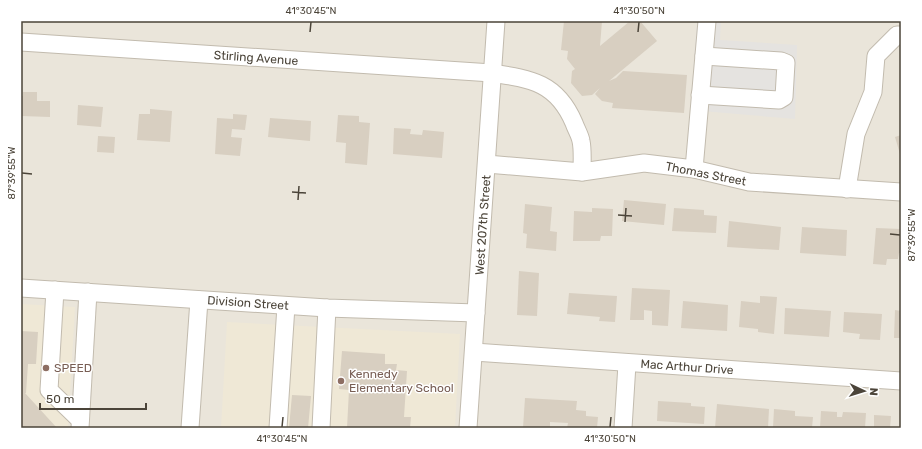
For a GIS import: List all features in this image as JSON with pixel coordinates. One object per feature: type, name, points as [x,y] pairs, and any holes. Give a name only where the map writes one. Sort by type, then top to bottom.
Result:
[{"type":"street","name":"West 207th Street","points":[[468,428],[496,21]]},
{"type":"street","points":[[694,169],[707,21]]},
{"type":"street","points":[[847,189],[856,134],[874,92],[876,56],[897,35],[901,35]]},
{"type":"street","name":"Stirling Avenue","points":[[21,42],[492,73],[522,78],[541,84],[559,96],[569,112],[581,140],[582,172]]},
{"type":"street","points":[[700,95],[779,100],[784,97],[786,63],[781,61],[704,56]]},
{"type":"street","name":"Thomas Street","points":[[487,164],[582,172],[644,163],[694,169],[750,182],[901,192]]},
{"type":"street","name":"Division Street","points":[[21,288],[286,306],[476,313]]},
{"type":"street","points":[[55,290],[49,390],[80,424]]},
{"type":"street","points":[[80,424],[88,292]]},
{"type":"street","points":[[190,428],[199,300]]},
{"type":"street","points":[[278,428],[286,306]]},
{"type":"street","points":[[321,428],[327,308]]},
{"type":"street","name":"Mac Arthur Drive","points":[[474,352],[627,364],[901,381]]},
{"type":"street","points":[[623,428],[627,364]]},
{"type":"shaded area","points":[[21,21],[901,21],[901,428],[21,428]]},
{"type":"shaded area","points":[[697,21],[721,21],[720,40],[797,45],[795,119],[690,110]]},
{"type":"shaded area","name":"SPEED","points":[[21,304],[75,307],[68,428],[21,428]]},
{"type":"shaded area","name":"Kennedy Elementary School","points":[[227,322],[460,334],[455,428],[221,428]]},
{"type":"building","points":[[564,21],[602,21],[600,46],[630,21],[640,21],[657,41],[609,81],[616,78],[623,71],[687,75],[684,113],[612,108],[613,103],[602,101],[595,94],[600,88],[592,95],[582,96],[571,83],[572,71],[575,69],[567,59],[568,51],[561,50]]},
{"type":"building","points":[[23,92],[37,92],[37,101],[50,101],[50,117],[21,116],[21,96],[23,96]]},
{"type":"building","points":[[78,105],[103,107],[101,127],[77,125]]},
{"type":"building","points":[[150,109],[172,111],[170,142],[137,140],[139,114],[150,114]]},
{"type":"building","points":[[233,114],[247,115],[245,130],[232,129],[231,137],[242,138],[240,156],[215,154],[217,118],[233,119]]},
{"type":"building","points":[[338,115],[359,116],[359,122],[370,123],[367,165],[345,163],[346,143],[336,142]]},
{"type":"building","points":[[270,118],[311,121],[310,141],[268,137]]},
{"type":"building","points":[[394,128],[411,129],[410,134],[422,135],[423,130],[444,132],[442,158],[393,154]]},
{"type":"building","points":[[901,135],[901,153],[900,154],[895,137]]},
{"type":"building","points":[[98,136],[115,137],[114,153],[97,152]]},
{"type":"building","points":[[624,200],[666,204],[664,225],[622,221]]},
{"type":"building","points":[[525,204],[552,207],[550,231],[557,232],[556,251],[526,248],[527,234],[523,233]]},
{"type":"building","points":[[592,208],[613,209],[612,236],[601,236],[600,241],[573,241],[574,211],[592,212]]},
{"type":"building","points":[[674,208],[704,210],[704,215],[717,216],[716,233],[672,231]]},
{"type":"building","points":[[729,221],[781,227],[779,250],[727,247]]},
{"type":"building","points":[[802,227],[847,230],[846,256],[800,253]]},
{"type":"building","points":[[876,228],[901,229],[901,253],[899,253],[898,259],[887,259],[886,265],[873,264]]},
{"type":"building","points":[[519,271],[539,273],[537,316],[517,315]]},
{"type":"building","points":[[632,288],[670,290],[668,326],[652,325],[652,311],[644,310],[644,320],[630,320]]},
{"type":"building","points":[[569,293],[617,296],[615,322],[599,321],[600,317],[567,314]]},
{"type":"building","points":[[760,296],[777,297],[774,334],[758,332],[758,329],[739,327],[741,301],[760,303]]},
{"type":"building","points":[[683,301],[728,305],[727,331],[681,328]]},
{"type":"building","points":[[785,308],[831,311],[829,337],[784,334]]},
{"type":"building","points":[[895,310],[901,311],[901,338],[894,338]]},
{"type":"building","points":[[844,312],[882,314],[880,340],[859,339],[860,334],[843,332]]},
{"type":"building","points":[[21,331],[38,332],[36,364],[28,364],[25,393],[57,428],[21,428]]},
{"type":"building","points":[[342,351],[385,354],[385,364],[397,364],[396,370],[407,371],[404,417],[411,417],[410,428],[347,428],[349,390],[339,389]]},
{"type":"building","points":[[292,395],[311,396],[308,428],[289,428]]},
{"type":"building","points":[[525,398],[577,401],[576,410],[586,411],[586,416],[598,417],[597,428],[567,428],[568,423],[550,422],[550,428],[523,428]]},
{"type":"building","points":[[658,401],[691,403],[691,406],[705,407],[704,424],[657,421]]},
{"type":"building","points":[[717,404],[769,409],[768,428],[715,428]]},
{"type":"building","points":[[774,409],[795,411],[795,416],[813,417],[812,428],[773,428]]},
{"type":"building","points":[[821,411],[837,412],[837,417],[842,417],[843,412],[866,413],[865,428],[820,428]]},
{"type":"building","points":[[874,415],[891,416],[890,428],[874,428]]},
{"type":"place","name":"SPEED","points":[[46,368]]},
{"type":"place","name":"Kennedy Elementary School","points":[[341,381]]}]
